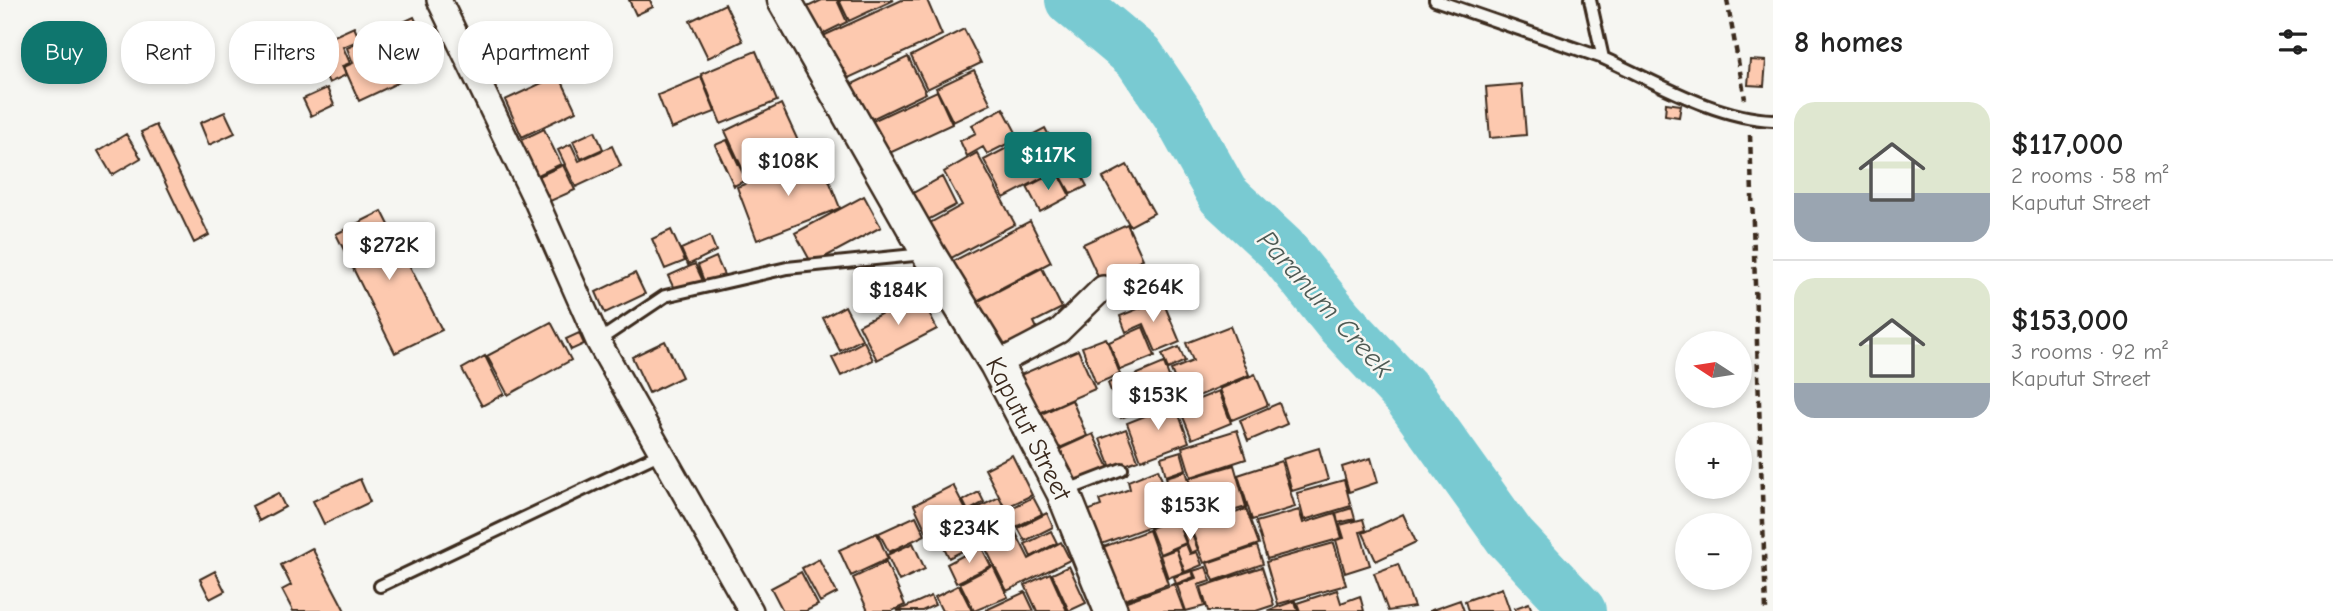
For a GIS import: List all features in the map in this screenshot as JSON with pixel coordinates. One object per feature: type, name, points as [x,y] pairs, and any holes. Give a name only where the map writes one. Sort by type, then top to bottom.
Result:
[{"type":"street","points":[[439,0],[537,203],[598,341],[751,611]]},
{"type":"street","name":"Kaputut Street","points":[[784,0],[928,253],[996,364],[1063,492],[1111,611]]},
{"type":"street","points":[[996,364],[1059,331],[1103,288]]},
{"type":"lane","points":[[1435,0],[1603,58],[1685,95],[1749,119],[1773,120]]},
{"type":"lane","points":[[1590,0],[1603,58]]},
{"type":"lane","points":[[598,341],[665,296],[788,268],[928,253]]},
{"type":"lane","points":[[380,586],[661,453]]},
{"type":"lane","points":[[1063,492],[1122,470]]},
{"type":"path","points":[[1727,0],[1749,119],[1766,611]]},
{"type":"building","points":[[629,0],[650,0],[653,7],[636,15]]},
{"type":"building","points":[[822,0],[837,0],[847,22],[810,40],[797,12]]},
{"type":"building","points":[[839,0],[894,0],[849,21]]},
{"type":"building","points":[[902,0],[927,0],[942,35],[842,81],[823,36]]},
{"type":"building","points":[[725,4],[743,41],[708,58],[690,21]]},
{"type":"building","points":[[353,27],[353,43],[343,47],[350,63],[342,66],[346,75],[339,78],[339,34]]},
{"type":"building","points":[[964,29],[981,63],[927,89],[911,56]]},
{"type":"building","points":[[353,45],[353,63],[347,48]]},
{"type":"building","points":[[756,51],[777,101],[721,124],[701,74]]},
{"type":"building","points":[[908,57],[926,93],[857,126],[840,90]]},
{"type":"building","points":[[1750,60],[1766,61],[1764,86],[1748,85]]},
{"type":"building","points":[[353,63],[353,84],[395,84],[359,101],[344,67]]},
{"type":"building","points":[[974,70],[991,104],[953,122],[936,88]]},
{"type":"building","points":[[701,77],[715,112],[671,129],[658,95]]},
{"type":"building","points":[[540,84],[563,84],[576,111],[522,137],[505,100]]},
{"type":"building","points":[[1522,84],[1526,135],[1490,138],[1486,87]]},
{"type":"building","points":[[327,88],[334,105],[311,116],[303,99]]},
{"type":"building","points":[[937,91],[952,124],[881,157],[866,124]]},
{"type":"building","points":[[1666,103],[1681,105],[1679,117],[1665,115]]},
{"type":"building","points":[[781,104],[804,154],[748,181],[725,131]]},
{"type":"building","points":[[1003,108],[1019,138],[987,154],[983,147],[967,156],[960,141],[976,133],[972,125]]},
{"type":"building","points":[[225,112],[235,133],[209,145],[200,123]]},
{"type":"building","points":[[156,125],[209,235],[194,243],[141,132]]},
{"type":"building","points":[[1045,128],[1065,166],[1004,198],[984,160]]},
{"type":"building","points":[[544,129],[561,164],[536,176],[519,141]]},
{"type":"building","points":[[595,131],[603,149],[581,159],[573,141]]},
{"type":"building","points":[[126,134],[141,158],[112,175],[98,151]]},
{"type":"building","points":[[727,140],[746,180],[734,186],[715,145]]},
{"type":"building","points":[[571,144],[579,161],[612,146],[621,166],[576,187],[558,150]]},
{"type":"building","points":[[977,153],[1015,224],[940,264],[921,228],[962,205],[944,172]]},
{"type":"building","points":[[819,155],[840,208],[757,240],[737,187]]},
{"type":"building","points":[[1074,162],[1087,186],[1071,194],[1058,171]]},
{"type":"building","points":[[563,165],[575,190],[548,202],[537,177]]},
{"type":"building","points":[[1127,165],[1154,213],[1130,226],[1103,178]]},
{"type":"building","points":[[1057,171],[1070,196],[1040,212],[1027,187]]},
{"type":"building","points":[[942,177],[956,205],[920,224],[906,197]]},
{"type":"building","points":[[864,196],[881,227],[812,264],[795,233]]},
{"type":"building","points":[[382,211],[442,330],[395,353],[336,234]]},
{"type":"building","points":[[1030,221],[1051,262],[965,307],[944,266]]},
{"type":"building","points":[[1127,224],[1143,259],[1099,279],[1083,244]]},
{"type":"building","points":[[671,230],[685,261],[665,269],[652,239]]},
{"type":"building","points":[[710,236],[716,251],[688,265],[681,249]]},
{"type":"building","points":[[716,257],[724,275],[705,284],[698,265]]},
{"type":"building","points":[[695,264],[703,281],[676,293],[668,276]]},
{"type":"building","points":[[1147,264],[1154,284],[1118,299],[1110,278]]},
{"type":"building","points":[[1042,268],[1062,308],[1034,322],[1041,337],[1000,358],[973,304]]},
{"type":"building","points":[[635,273],[645,294],[605,313],[596,292]]},
{"type":"building","points":[[919,294],[937,329],[877,360],[859,325]]},
{"type":"building","points":[[1162,299],[1180,342],[1156,352],[1144,324],[1126,332],[1120,316]]},
{"type":"building","points":[[845,306],[862,339],[840,351],[823,318]]},
{"type":"building","points":[[551,322],[571,360],[508,395],[487,356]]},
{"type":"building","points":[[1230,326],[1249,375],[1184,402],[1171,370],[1193,361],[1186,343]]},
{"type":"building","points":[[1143,327],[1155,356],[1120,370],[1109,342]]},
{"type":"building","points":[[579,333],[584,344],[571,350],[566,339]]},
{"type":"building","points":[[1106,338],[1120,374],[1096,384],[1082,347]]},
{"type":"building","points":[[665,341],[682,377],[649,393],[632,357]]},
{"type":"building","points":[[864,341],[873,360],[841,376],[832,358]]},
{"type":"building","points":[[1179,347],[1185,361],[1168,369],[1162,354]]},
{"type":"building","points":[[1078,350],[1095,389],[1035,415],[1018,376]]},
{"type":"building","points":[[485,356],[504,394],[482,406],[462,369]]},
{"type":"building","points":[[1164,363],[1177,398],[1136,415],[1123,380]]},
{"type":"building","points":[[1255,374],[1268,405],[1232,420],[1220,389]]},
{"type":"building","points":[[1121,378],[1134,413],[1121,418],[1108,383]]},
{"type":"building","points":[[1219,391],[1231,423],[1192,439],[1179,407]]},
{"type":"building","points":[[1072,400],[1087,436],[1055,450],[1039,415]]},
{"type":"building","points":[[1279,403],[1287,424],[1248,441],[1240,420]]},
{"type":"building","points":[[1175,404],[1189,442],[1141,460],[1127,423]]},
{"type":"building","points":[[1126,429],[1138,460],[1112,470],[1100,439]]},
{"type":"building","points":[[1237,430],[1246,459],[1191,477],[1182,447]]},
{"type":"building","points":[[1093,434],[1109,468],[1066,487],[1051,453]]},
{"type":"building","points":[[1319,448],[1328,480],[1292,491],[1283,459]]},
{"type":"building","points":[[1181,451],[1186,469],[1166,476],[1161,457]]},
{"type":"building","points":[[1012,455],[1032,495],[1005,508],[985,469]]},
{"type":"building","points":[[1371,458],[1378,482],[1349,492],[1342,467]]},
{"type":"building","points":[[1281,461],[1295,507],[1252,520],[1238,475]]},
{"type":"building","points":[[1234,465],[1246,507],[1202,520],[1189,478]]},
{"type":"building","points":[[1158,469],[1175,517],[1099,545],[1087,511],[1101,506],[1099,500],[1130,489],[1128,481]]},
{"type":"building","points":[[1186,471],[1198,509],[1177,515],[1166,477]]},
{"type":"building","points":[[360,479],[370,502],[324,524],[313,501]]},
{"type":"building","points":[[1344,480],[1351,506],[1304,520],[1297,493]]},
{"type":"building","points":[[953,485],[967,512],[927,533],[914,505]]},
{"type":"building","points":[[979,492],[984,502],[968,511],[963,501]]},
{"type":"building","points":[[278,493],[285,507],[259,521],[252,506]]},
{"type":"building","points":[[999,497],[1014,527],[977,546],[962,516]]},
{"type":"building","points":[[1033,497],[1042,514],[1016,527],[1008,510]]},
{"type":"building","points":[[1352,508],[1355,519],[1338,523],[1336,513]]},
{"type":"building","points":[[1246,509],[1259,544],[1204,563],[1191,529]]},
{"type":"building","points":[[1197,510],[1202,523],[1181,531],[1186,543],[1160,554],[1150,528]]},
{"type":"building","points":[[1299,510],[1303,523],[1335,513],[1342,538],[1267,559],[1256,522]]},
{"type":"building","points":[[1047,513],[1053,527],[1025,541],[1018,528]]},
{"type":"building","points":[[1403,514],[1416,542],[1376,561],[1363,533]]},
{"type":"building","points":[[916,516],[925,535],[889,552],[879,533]]},
{"type":"building","points":[[960,518],[974,545],[949,558],[936,530]]},
{"type":"building","points":[[1363,519],[1366,530],[1360,532],[1370,565],[1345,573],[1336,540],[1344,538],[1340,525]]},
{"type":"building","points":[[1014,529],[1029,559],[1061,542],[1070,560],[1007,591],[984,545]]},
{"type":"building","points":[[1149,530],[1168,584],[1122,601],[1103,547]]},
{"type":"building","points":[[1190,530],[1198,550],[1191,553],[1183,533]]},
{"type":"building","points":[[1051,531],[1057,543],[1031,557],[1025,544]]},
{"type":"building","points":[[877,533],[888,559],[851,576],[839,550]]},
{"type":"building","points":[[913,543],[925,569],[899,581],[887,555]]},
{"type":"building","points":[[1334,543],[1346,585],[1278,604],[1266,562]]},
{"type":"building","points":[[1186,544],[1190,554],[1197,552],[1202,565],[1185,572],[1176,548]]},
{"type":"building","points":[[981,546],[991,566],[956,583],[947,564]]},
{"type":"building","points":[[1257,546],[1263,564],[1214,581],[1207,563]]},
{"type":"building","points":[[312,548],[345,611],[293,611],[282,590],[291,585],[281,565]]},
{"type":"building","points":[[1176,549],[1184,572],[1168,578],[1160,555]]},
{"type":"building","points":[[819,559],[837,593],[820,602],[802,568]]},
{"type":"building","points":[[886,562],[905,605],[892,611],[868,611],[853,578]]},
{"type":"building","points":[[1398,564],[1414,607],[1388,611],[1374,573]]},
{"type":"building","points":[[993,566],[1008,597],[974,611],[960,583]]},
{"type":"building","points":[[1069,566],[1086,603],[1069,611],[1052,574]]},
{"type":"building","points":[[1206,567],[1211,581],[1198,585],[1205,606],[1186,611],[1177,585],[1196,578],[1193,571]]},
{"type":"building","points":[[1262,567],[1274,605],[1256,611],[1208,611],[1201,587]]},
{"type":"building","points":[[215,571],[225,591],[210,599],[200,579]]},
{"type":"building","points":[[1192,571],[1194,577],[1176,584],[1174,577]]},
{"type":"building","points":[[801,572],[818,605],[806,611],[783,611],[771,588]]},
{"type":"building","points":[[1050,573],[1067,611],[1037,611],[1025,585]]},
{"type":"building","points":[[1174,584],[1184,611],[1127,611],[1124,602]]},
{"type":"building","points":[[959,585],[972,611],[942,611],[935,597]]},
{"type":"building","points":[[1502,588],[1510,611],[1468,611],[1465,601]]},
{"type":"building","points":[[1337,590],[1341,603],[1360,596],[1364,611],[1300,611],[1297,603]]},
{"type":"building","points":[[1025,592],[1034,611],[986,611],[986,610]]},
{"type":"building","points":[[931,596],[935,605],[922,611],[897,611]]},
{"type":"building","points":[[1460,600],[1464,611],[1429,611]]},
{"type":"building","points":[[1295,601],[1298,611],[1269,610]]},
{"type":"building","points":[[1529,603],[1532,611],[1516,611],[1515,608]]},
{"type":"waterway","name":"Paranum Creek","points":[[1071,0],[1139,57],[1179,116],[1223,195],[1281,249],[1338,320],[1409,396],[1510,537],[1580,611]]}]
